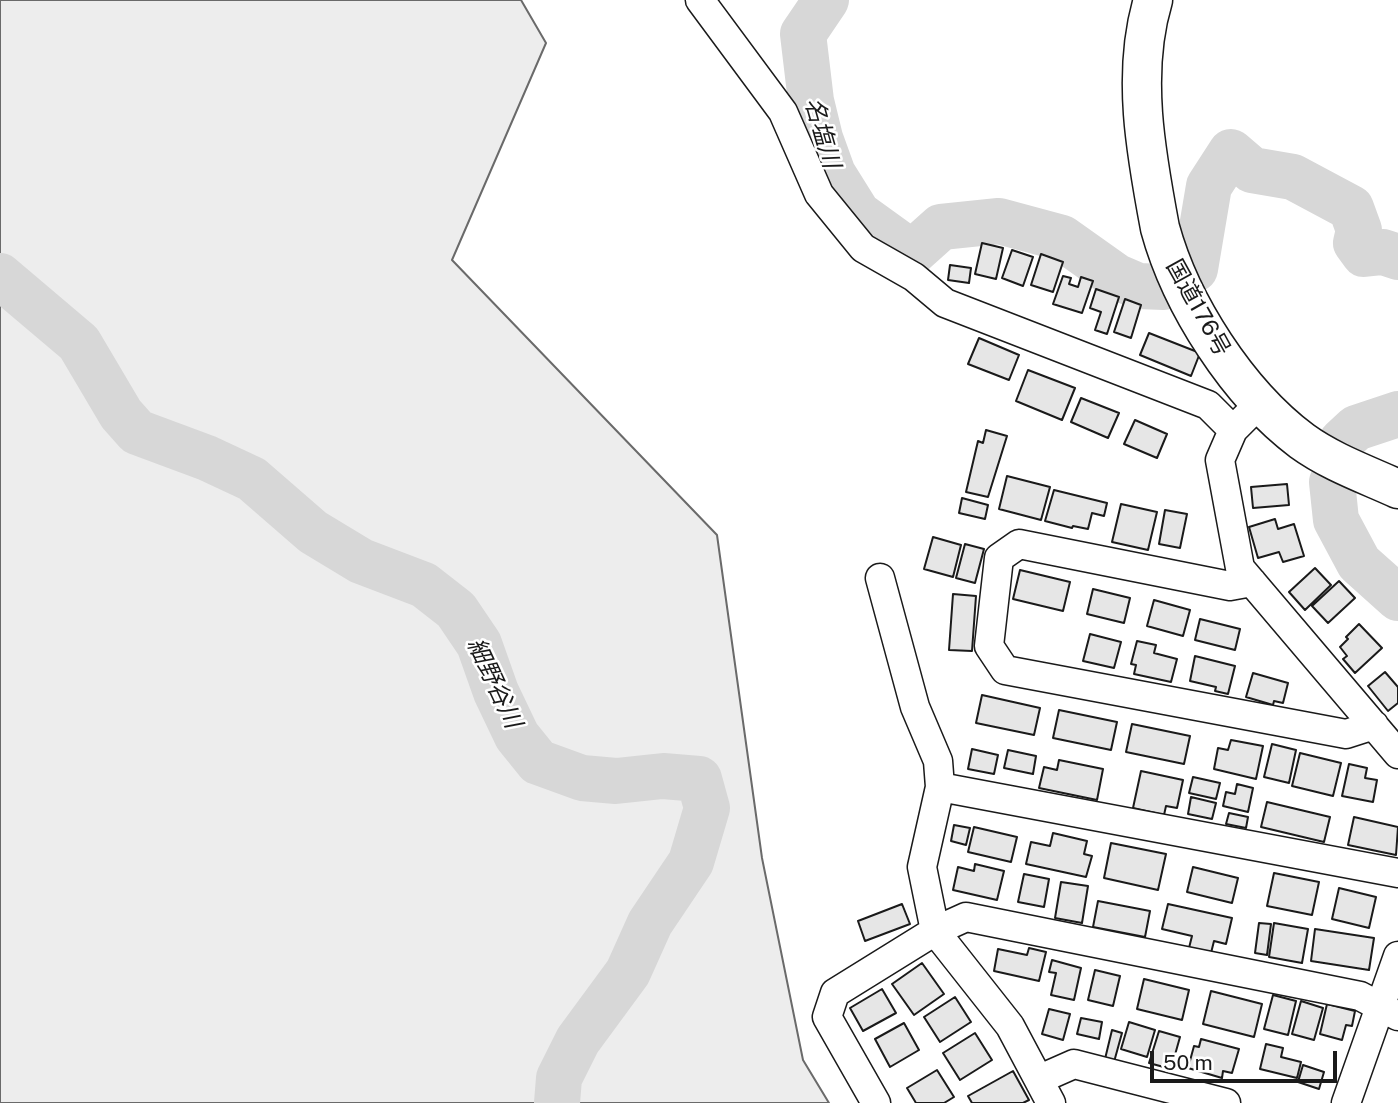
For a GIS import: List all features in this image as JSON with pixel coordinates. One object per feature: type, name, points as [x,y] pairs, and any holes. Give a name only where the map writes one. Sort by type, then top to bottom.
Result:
[{"type":"highway","name":"国道176号","points":[[1153,0],[1143,46],[1142,102],[1160,228],[1166,249],[1188,299],[1228,364],[1260,403],[1301,440],[1329,458],[1398,489]]},
{"type":"street","points":[[700,0],[783,112],[819,194],[863,248],[914,277],[946,303],[1208,405],[1233,429]]},
{"type":"street","points":[[1260,403],[1233,429],[1220,460],[1240,568],[1398,754]]},
{"type":"street","points":[[1252,582],[1230,586],[1019,544],[999,558],[989,646],[1005,670],[1346,734],[1374,725]]},
{"type":"street","points":[[880,578],[915,707],[939,761],[940,788],[922,867],[935,931],[1010,1026],[1046,1091],[1074,1064],[1226,1103]]},
{"type":"street","points":[[940,788],[1398,873]]},
{"type":"street","points":[[876,1103],[827,1017],[835,993],[935,931],[965,916],[1360,996],[1389,1011]]},
{"type":"street","points":[[1346,1103],[1389,1011],[1398,956]]},
{"type":"shaded area","points":[[0,0],[521,0],[546,43],[452,260],[717,535],[762,858],[803,1060],[829,1103],[0,1103]]},
{"type":"building","points":[[982,243],[1003,248],[996,279],[975,274]]},
{"type":"building","points":[[1012,250],[1033,257],[1023,286],[1002,278]]},
{"type":"building","points":[[1041,254],[1063,262],[1053,292],[1031,285]]},
{"type":"building","points":[[950,265],[971,268],[969,283],[948,280]]},
{"type":"building","points":[[1063,276],[1071,278],[1069,284],[1078,287],[1081,277],[1093,281],[1082,313],[1053,304]]},
{"type":"building","points":[[1096,289],[1119,297],[1107,334],[1095,330],[1101,312],[1090,308]]},
{"type":"building","points":[[1125,299],[1141,305],[1131,338],[1114,332]]},
{"type":"building","points":[[1149,333],[1200,353],[1191,376],[1140,355]]},
{"type":"building","points":[[979,338],[1019,355],[1009,380],[968,364]]},
{"type":"building","points":[[1028,370],[1075,388],[1062,420],[1016,401]]},
{"type":"building","points":[[1081,398],[1119,413],[1108,438],[1071,422]]},
{"type":"building","points":[[1135,420],[1167,434],[1157,458],[1124,444]]},
{"type":"building","points":[[986,430],[1007,436],[988,497],[966,492],[978,441],[983,443]]},
{"type":"building","points":[[1007,476],[1050,487],[1041,520],[999,509]]},
{"type":"building","points":[[1287,484],[1289,505],[1253,508],[1251,487]]},
{"type":"building","points":[[1054,490],[1107,503],[1104,516],[1092,513],[1088,529],[1045,521]]},
{"type":"building","points":[[962,498],[988,505],[985,519],[959,513]]},
{"type":"building","points":[[1121,504],[1157,512],[1148,550],[1112,542]]},
{"type":"building","points":[[1165,510],[1187,514],[1180,548],[1159,544]]},
{"type":"building","points":[[1275,519],[1278,529],[1294,524],[1304,556],[1283,562],[1279,552],[1258,558],[1249,527]]},
{"type":"building","points":[[933,537],[961,545],[953,577],[924,569]]},
{"type":"building","points":[[965,544],[984,549],[975,583],[956,578]]},
{"type":"building","points":[[1315,568],[1331,585],[1305,610],[1289,592]]},
{"type":"building","points":[[1020,570],[1070,582],[1063,611],[1013,599]]},
{"type":"building","points":[[1339,581],[1355,598],[1328,623],[1312,606]]},
{"type":"building","points":[[1093,589],[1130,598],[1124,623],[1087,614]]},
{"type":"building","points":[[953,594],[976,596],[972,651],[949,650]]},
{"type":"building","points":[[1154,600],[1190,610],[1183,636],[1147,626]]},
{"type":"building","points":[[1200,619],[1240,629],[1235,650],[1195,640]]},
{"type":"building","points":[[1359,624],[1382,648],[1355,673],[1343,659],[1347,656],[1340,647]]},
{"type":"building","points":[[1090,634],[1121,642],[1114,668],[1083,661]]},
{"type":"building","points":[[1137,641],[1156,645],[1154,653],[1177,659],[1171,682],[1134,674],[1136,665],[1131,664]]},
{"type":"building","points":[[1195,656],[1235,666],[1228,694],[1215,691],[1216,687],[1190,681]]},
{"type":"building","points":[[1385,672],[1398,687],[1398,703],[1388,711],[1368,686]]},
{"type":"building","points":[[1253,673],[1288,683],[1283,703],[1274,701],[1273,705],[1246,697]]},
{"type":"building","points":[[982,695],[1040,708],[1034,735],[976,723]]},
{"type":"building","points":[[1059,710],[1117,722],[1111,750],[1053,738]]},
{"type":"building","points":[[1132,724],[1190,736],[1184,764],[1126,752]]},
{"type":"building","points":[[1231,740],[1263,746],[1256,779],[1214,769],[1218,748],[1228,750]]},
{"type":"building","points":[[1272,744],[1296,750],[1289,783],[1264,777]]},
{"type":"building","points":[[972,749],[998,755],[994,774],[968,769]]},
{"type":"building","points":[[1008,750],[1036,756],[1033,774],[1004,768]]},
{"type":"building","points":[[1300,753],[1341,763],[1333,796],[1292,786]]},
{"type":"building","points":[[1059,760],[1103,769],[1097,800],[1039,788],[1044,767],[1057,770]]},
{"type":"building","points":[[1349,764],[1367,768],[1365,778],[1377,780],[1373,802],[1342,796]]},
{"type":"building","points":[[1141,771],[1183,780],[1177,808],[1166,806],[1164,815],[1133,808]]},
{"type":"building","points":[[1193,777],[1220,783],[1216,799],[1189,793]]},
{"type":"building","points":[[1237,784],[1253,788],[1248,812],[1223,806],[1226,792],[1235,794]]},
{"type":"building","points":[[1191,797],[1216,803],[1212,819],[1188,814]]},
{"type":"building","points":[[1267,802],[1330,817],[1324,842],[1261,827]]},
{"type":"building","points":[[1229,813],[1248,817],[1246,828],[1226,824]]},
{"type":"building","points":[[1354,817],[1398,827],[1396,855],[1348,845]]},
{"type":"building","points":[[954,825],[970,828],[966,845],[951,841]]},
{"type":"building","points":[[974,827],[1017,837],[1011,862],[968,852]]},
{"type":"building","points":[[1053,833],[1087,841],[1084,854],[1092,856],[1086,877],[1026,864],[1031,842],[1050,846]]},
{"type":"building","points":[[1111,843],[1166,854],[1158,890],[1104,878]]},
{"type":"building","points":[[975,864],[1004,871],[997,900],[953,890],[958,867],[974,871]]},
{"type":"building","points":[[1193,867],[1238,878],[1232,903],[1187,892]]},
{"type":"building","points":[[1274,873],[1319,882],[1312,915],[1267,906]]},
{"type":"building","points":[[1024,874],[1049,879],[1044,907],[1018,902]]},
{"type":"building","points":[[1061,882],[1088,886],[1082,923],[1055,918]]},
{"type":"building","points":[[1339,888],[1376,897],[1369,928],[1332,919]]},
{"type":"building","points":[[1098,901],[1150,911],[1145,937],[1093,927]]},
{"type":"building","points":[[902,904],[910,924],[865,941],[858,921]]},
{"type":"building","points":[[1168,904],[1232,918],[1226,944],[1214,941],[1211,953],[1189,948],[1192,936],[1162,929]]},
{"type":"building","points":[[1259,923],[1271,924],[1267,955],[1255,953]]},
{"type":"building","points":[[1274,923],[1308,929],[1302,963],[1269,957]]},
{"type":"building","points":[[1315,929],[1374,938],[1369,970],[1311,961]]},
{"type":"building","points":[[1029,948],[1046,952],[1039,981],[994,971],[998,949],[1027,955]]},
{"type":"building","points":[[1052,960],[1081,968],[1074,1000],[1051,995],[1056,973],[1049,972]]},
{"type":"building","points":[[922,963],[944,994],[914,1015],[892,984]]},
{"type":"building","points":[[1095,970],[1120,976],[1113,1006],[1088,1000]]},
{"type":"building","points":[[1144,979],[1189,990],[1182,1020],[1137,1009]]},
{"type":"building","points":[[882,989],[896,1013],[863,1031],[850,1008]]},
{"type":"building","points":[[1211,991],[1262,1004],[1254,1037],[1203,1024]]},
{"type":"building","points":[[1273,995],[1296,1001],[1288,1035],[1264,1029]]},
{"type":"building","points":[[955,997],[971,1022],[940,1042],[924,1017]]},
{"type":"building","points":[[1301,1001],[1323,1008],[1314,1040],[1292,1034]]},
{"type":"building","points":[[1327,1004],[1355,1011],[1352,1026],[1346,1025],[1342,1040],[1320,1034]]},
{"type":"building","points":[[1049,1009],[1070,1014],[1063,1040],[1042,1034]]},
{"type":"building","points":[[1081,1018],[1102,1022],[1099,1039],[1077,1034]]},
{"type":"building","points":[[1129,1022],[1155,1030],[1147,1057],[1121,1049]]},
{"type":"building","points":[[904,1023],[919,1050],[890,1067],[875,1039]]},
{"type":"building","points":[[1112,1030],[1122,1033],[1114,1062],[1105,1059]]},
{"type":"building","points":[[1159,1031],[1180,1037],[1171,1069],[1149,1063]]},
{"type":"building","points":[[975,1033],[992,1060],[960,1080],[943,1053]]},
{"type":"building","points":[[1201,1039],[1239,1049],[1232,1073],[1223,1071],[1222,1078],[1188,1068],[1194,1046],[1199,1047]]},
{"type":"building","points":[[1266,1044],[1283,1048],[1281,1057],[1301,1062],[1297,1078],[1260,1069]]},
{"type":"building","points":[[1303,1065],[1324,1072],[1319,1089],[1298,1082]]},
{"type":"building","points":[[937,1070],[954,1097],[944,1103],[916,1103],[907,1088]]},
{"type":"building","points":[[1013,1071],[1029,1100],[1023,1103],[972,1103],[968,1096]]},
{"type":"waterway","name":"名塩川","points":[[826,0],[803,34],[811,101],[833,174],[858,214],[912,253],[941,227],[999,221],[1062,238],[1117,277],[1138,286],[1164,287]]},
{"type":"waterway","name":"名塩川","points":[[1195,269],[1209,186],[1231,152],[1252,170],[1293,177],[1351,208],[1359,230],[1356,243],[1364,254],[1383,252],[1398,257]]},
{"type":"waterway","name":"細野谷川","points":[[0,276],[79,343],[121,414],[137,432],[207,458],[252,479],[313,532],[361,561],[424,585],[456,610],[479,644],[496,692],[517,736],[538,762],[582,778],[616,781],[663,776],[699,779],[707,808],[691,862],[650,923],[628,972],[578,1040],[559,1078],[557,1103]]},
{"type":"waterway","name":"名塩川","points":[[1342,441],[1356,428],[1398,414]]},
{"type":"waterway","name":"名塩川","points":[[1332,482],[1336,520],[1359,563],[1398,598]]}]
